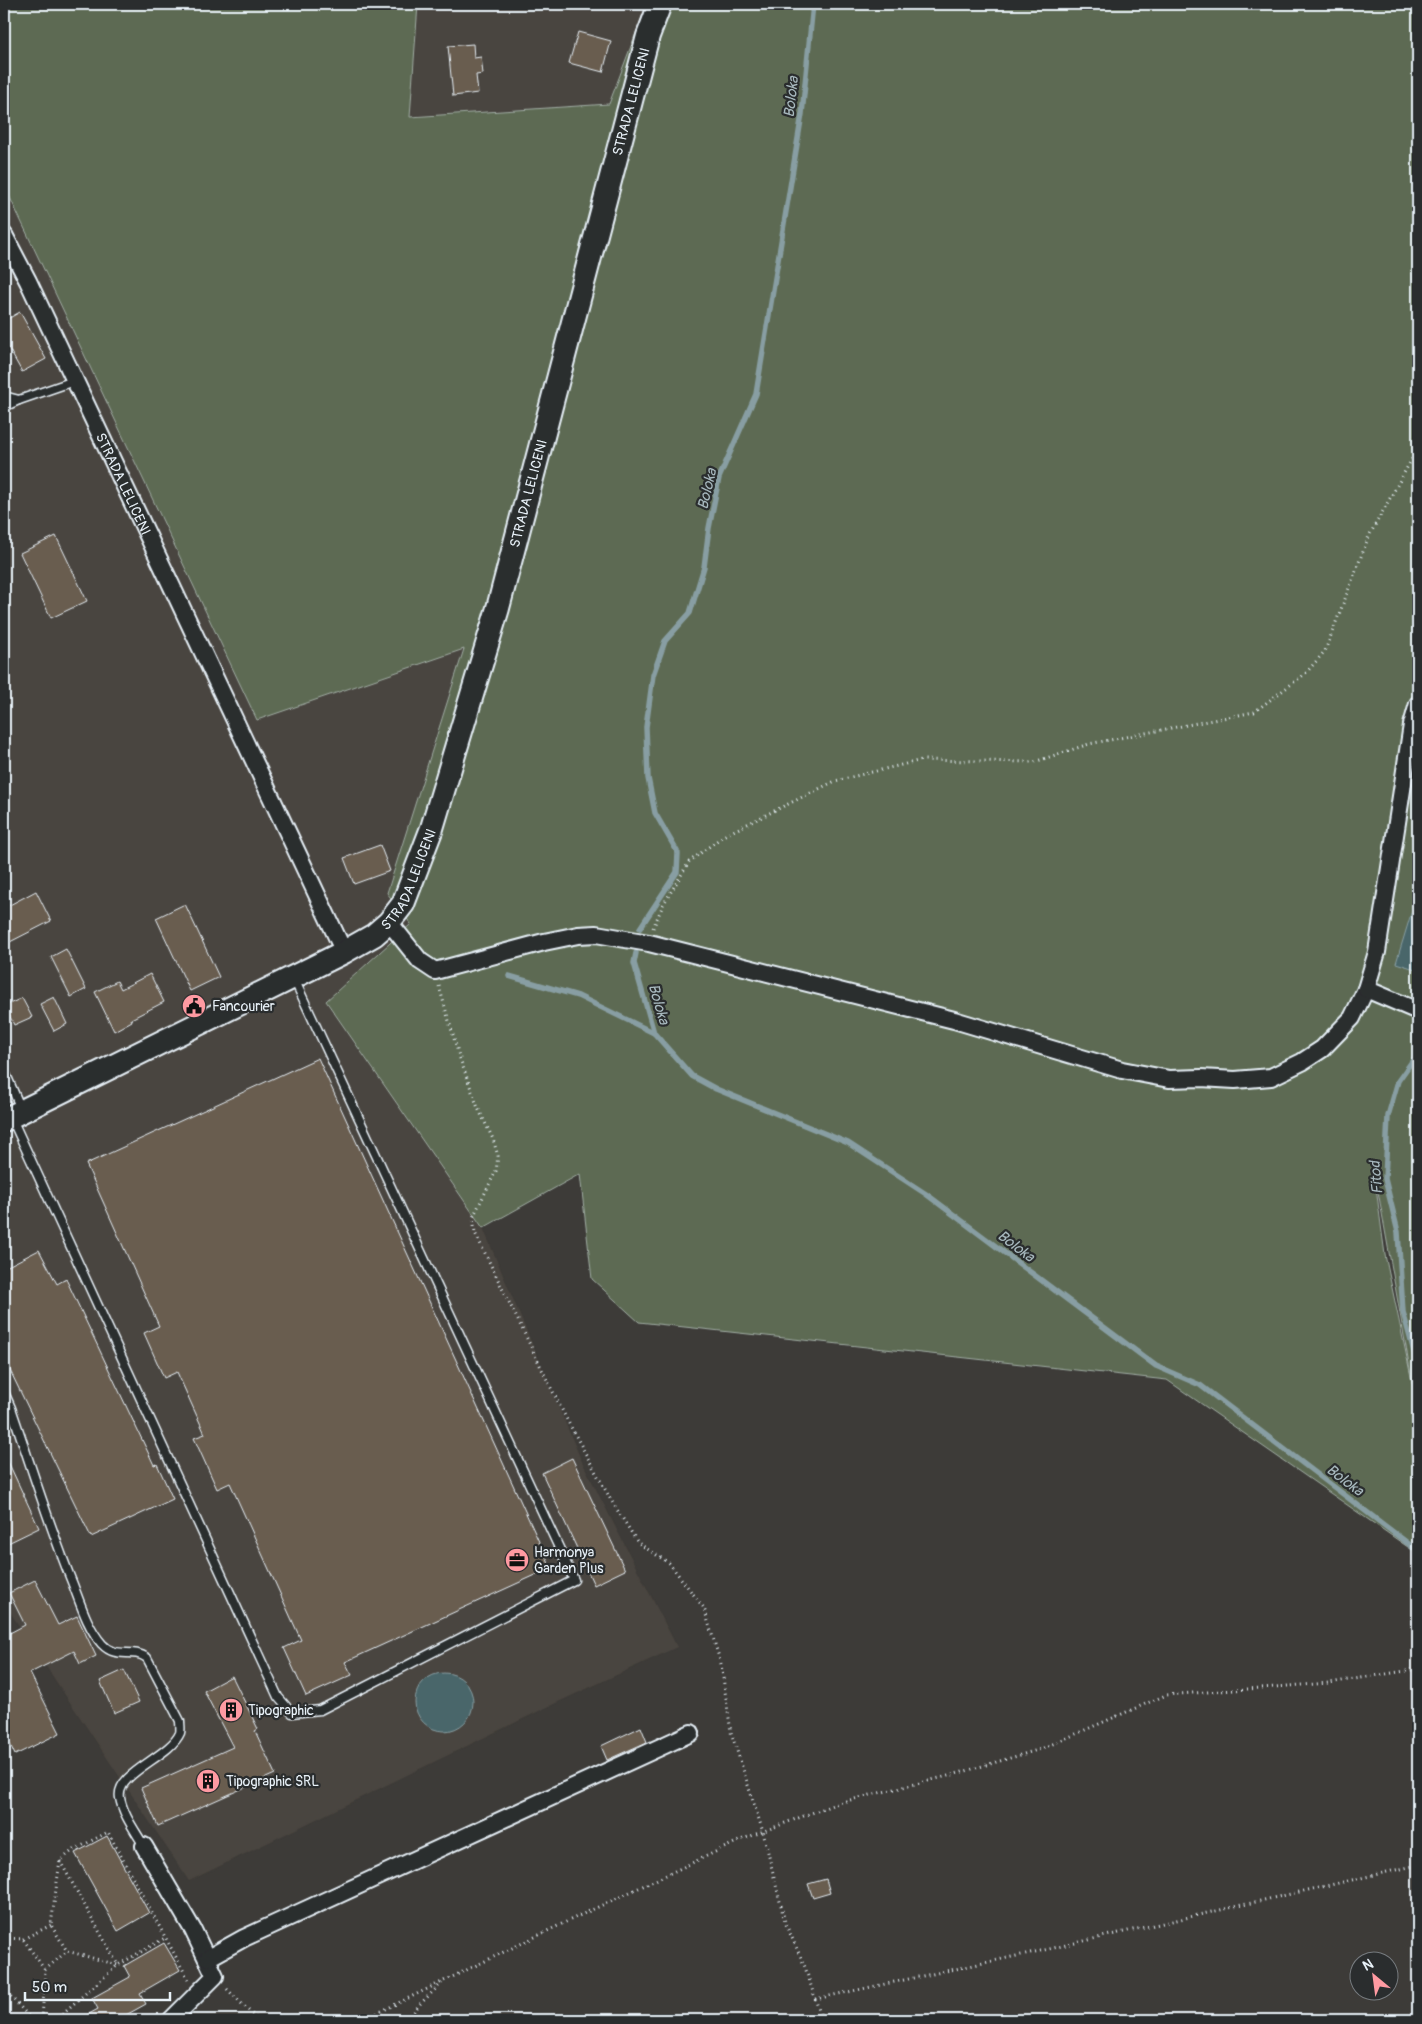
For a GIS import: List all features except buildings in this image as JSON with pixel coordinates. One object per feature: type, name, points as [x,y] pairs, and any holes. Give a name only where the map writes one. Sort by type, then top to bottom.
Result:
[{"type":"main road","name":"STRADA LELICENI","points":[[12,1116],[344,952],[374,935],[389,922],[403,904],[429,837],[498,608],[648,36],[660,4]]},
{"type":"street","name":"STRADA LELICENI","points":[[4,235],[28,281],[344,952]]},
{"type":"street","points":[[389,922],[420,961],[435,971],[502,952],[578,934],[596,934],[649,943],[954,1020],[1122,1070],[1169,1079],[1235,1080],[1271,1077],[1302,1062],[1322,1049],[1342,1031],[1352,1018],[1366,990],[1377,952],[1411,735],[1418,704]]},
{"type":"street","points":[[1366,990],[1418,1011]]},
{"type":"street","points":[[208,1958],[270,1926],[691,1733]]},
{"type":"street","points":[[144,1846],[208,1958],[215,1976],[171,2020]]},
{"type":"lane","points":[[4,407],[74,380]]},
{"type":"lane","points":[[4,396],[19,400]]},
{"type":"lane","points":[[4,1070],[12,1116],[278,1697],[292,1713],[320,1710],[574,1580],[293,978]]},
{"type":"lane","points":[[4,1392],[56,1542],[88,1622],[101,1643],[110,1650],[118,1654],[137,1653],[147,1658],[180,1721],[180,1732],[165,1750],[127,1778],[120,1789],[120,1799],[129,1820],[144,1846]]},
{"type":"path","points":[[649,943],[663,905],[689,862],[723,836],[835,781],[922,760],[1034,762],[1089,744],[1254,712],[1305,674],[1325,651],[1369,536],[1418,448]]},
{"type":"path","points":[[435,971],[459,1056],[478,1108],[493,1139],[498,1156],[496,1171],[473,1217],[475,1233],[566,1418],[611,1500],[638,1543],[669,1563],[704,1608],[721,1664],[731,1732],[763,1832],[786,1922],[805,1967],[822,2020]]},
{"type":"path","points":[[363,2020],[742,1839],[838,1803],[952,1776],[1041,1749],[1166,1696],[1329,1683],[1418,1669]]},
{"type":"path","points":[[118,1965],[67,1951],[51,1925],[60,1861],[72,1851],[108,1832],[189,1982]]},
{"type":"path","points":[[60,1861],[118,1965]]},
{"type":"path","points":[[815,1999],[1049,1949],[1418,1865]]},
{"type":"path","points":[[4,1938],[23,1939],[51,1925]]},
{"type":"path","points":[[55,2020],[118,1965],[164,1938]]},
{"type":"path","points":[[23,1939],[45,1970],[42,2020]]},
{"type":"path","points":[[45,1970],[67,1951]]},
{"type":"path","points":[[215,1976],[258,2020]]},
{"type":"path","points":[[408,2020],[419,2005],[444,1981]]},
{"type":"path","points":[[4,1989],[32,2020]]},
{"type":"shaded area","points":[[418,4],[647,4],[609,104],[410,117]]},
{"type":"shaded area","points":[[4,185],[257,720],[464,648],[387,893],[411,924],[326,1001],[483,1228],[582,1462],[677,1647],[545,1708],[189,1881],[4,1603]]},
{"type":"green space","points":[[4,4],[418,4],[410,117],[609,104],[647,4],[1418,4],[1418,1554],[1167,1380],[639,1322],[592,1279],[580,1174],[483,1228],[326,1001],[411,924],[387,893],[464,649],[257,720],[4,185]],"holes":[[[1376,1180],[1413,1386],[1385,1255]]]},
{"type":"water","points":[[1418,891],[1418,970],[1396,963]]},
{"type":"water","points":[[444,1673],[455,1675],[468,1686],[473,1702],[471,1713],[460,1726],[444,1731],[433,1729],[420,1718],[415,1702],[417,1691],[428,1678]]},
{"type":"waterway","name":"Boloka","points":[[640,928],[677,872],[678,853],[655,813],[648,778],[646,727],[653,675],[665,641],[690,613],[704,567],[709,528],[719,478],[756,394],[802,114],[813,4]]},
{"type":"waterway","name":"Boloka","points":[[636,953],[634,963],[654,1033],[692,1076],[716,1089],[848,1143],[926,1194],[1156,1366],[1200,1385],[1418,1551]]},
{"type":"waterway","points":[[509,976],[578,996],[654,1033]]},
{"type":"waterway","name":"Fitod","points":[[1418,1053],[1398,1081],[1388,1116],[1385,1179],[1398,1232],[1403,1312],[1418,1366]]},
{"type":"place","name":"Fancourier","points":[[194,1006]]},
{"type":"place","name":"Harmonya Garden Plus","points":[[517,1560]]},
{"type":"place","name":"Tipographic","points":[[231,1710]]},
{"type":"place","name":"Tipographic SRL","points":[[208,1781]]}]
